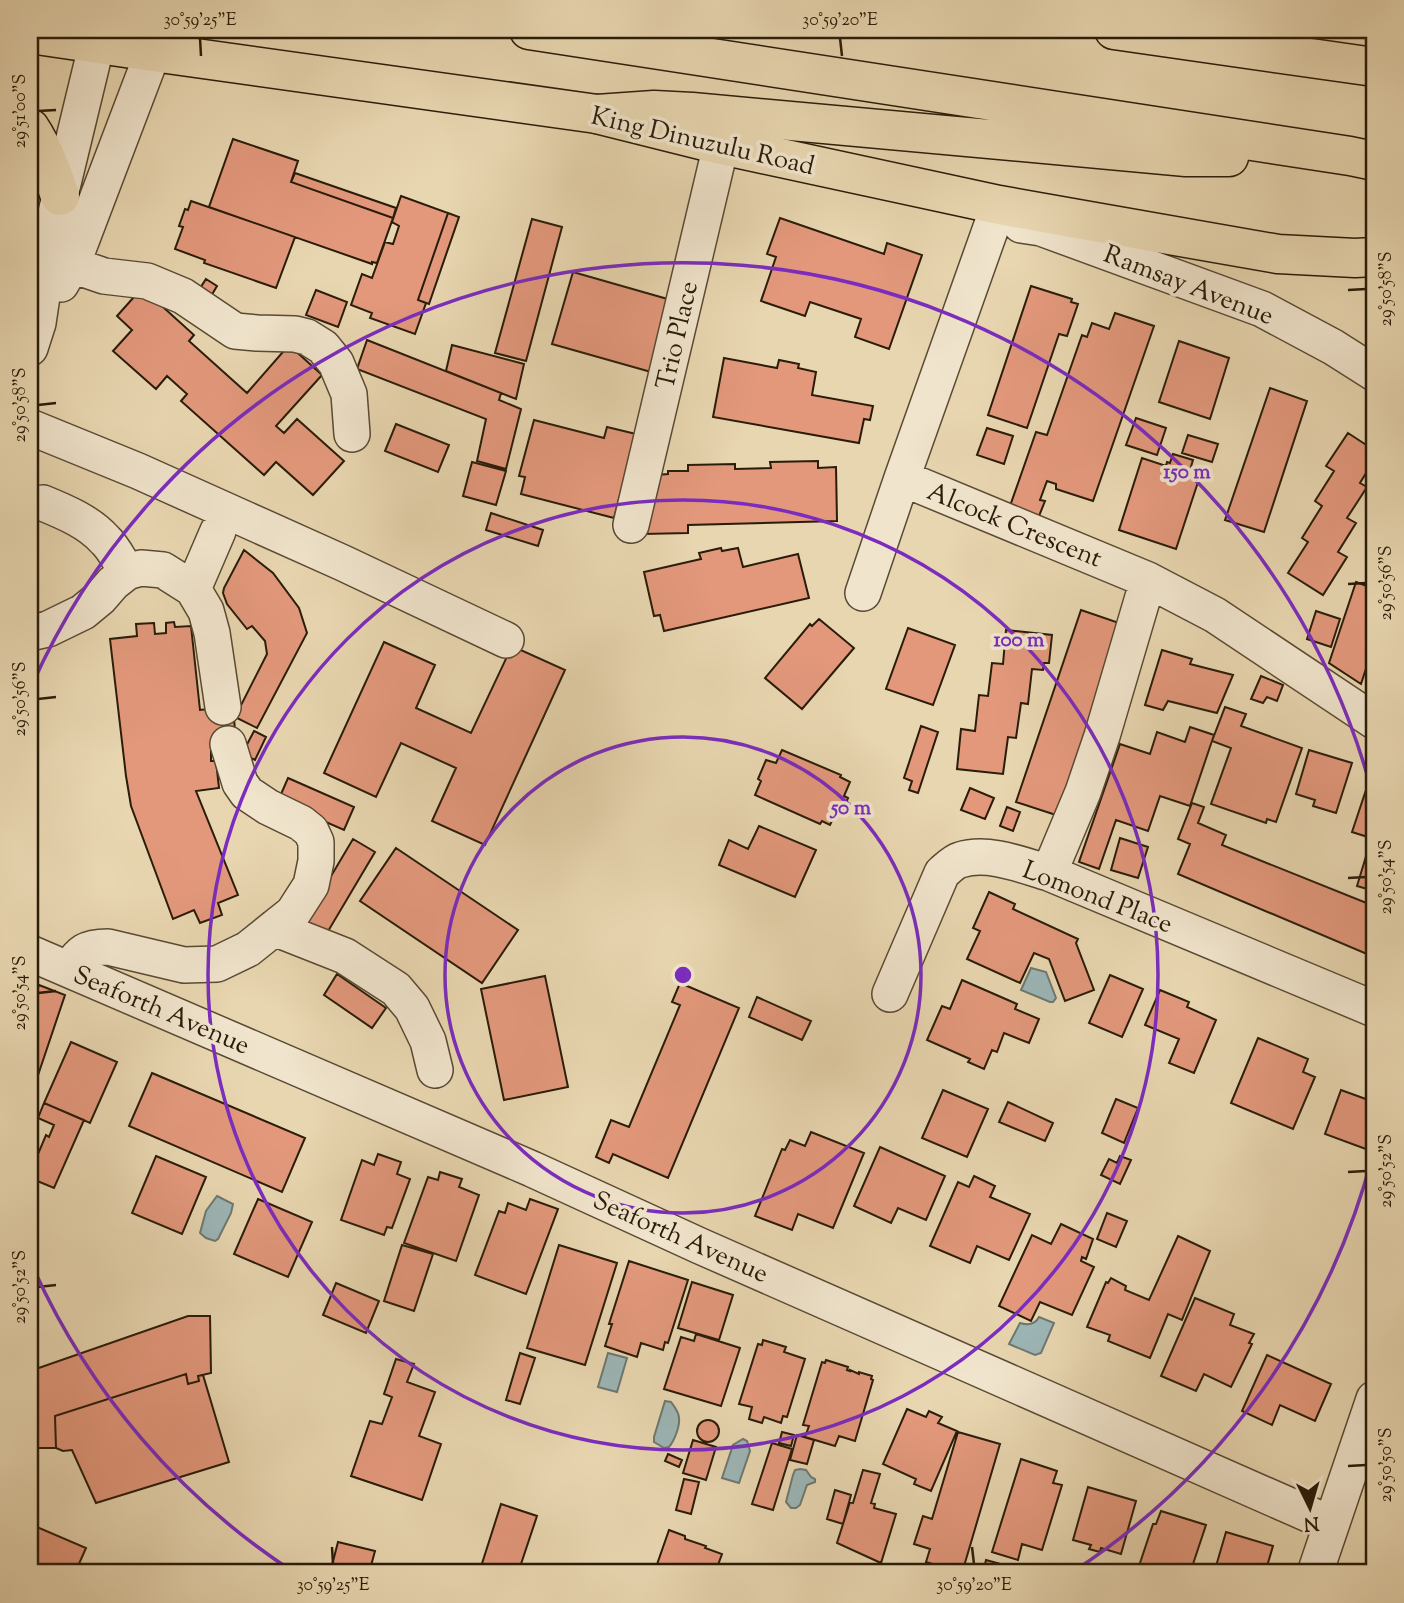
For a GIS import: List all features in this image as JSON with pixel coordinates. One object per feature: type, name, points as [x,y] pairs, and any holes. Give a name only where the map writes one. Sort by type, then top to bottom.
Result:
[{"type":"main road","points":[[529,30],[1362,158]]},
{"type":"main road","points":[[1114,30],[1374,67]]},
{"type":"main road","name":"King Dinuzulu Road","points":[[30,33],[150,41],[597,114],[996,213],[1278,254],[1374,257]]},
{"type":"main road","points":[[597,114],[654,110],[692,111],[1186,157],[1362,158]]},
{"type":"main road","points":[[30,128],[45,155],[60,196]]},
{"type":"street","points":[[34,335],[52,229],[105,37]]},
{"type":"street","points":[[34,335],[72,265],[150,41]]},
{"type":"street","name":"Trio Place","points":[[631,525],[720,145]]},
{"type":"street","name":"Ramsay Avenue","points":[[996,213],[1262,309],[1333,347],[1374,373]]},
{"type":"street","name":"Alcock Crescent","points":[[996,213],[902,478],[1148,580],[1215,615],[1374,721]]},
{"type":"street","points":[[72,265],[104,276],[147,281],[183,296],[234,331],[307,337],[323,347],[336,363],[349,394],[352,435]]},
{"type":"street","points":[[30,427],[138,471],[344,563],[506,640]]},
{"type":"street","points":[[863,593],[902,478]]},
{"type":"street","points":[[43,503],[69,514],[97,532],[107,541],[127,572]]},
{"type":"street","points":[[192,589],[218,531]]},
{"type":"street","points":[[36,626],[83,612],[127,572],[141,568],[163,570],[192,589],[206,611],[223,707]]},
{"type":"street","points":[[1049,873],[1083,792],[1102,737],[1148,580]]},
{"type":"street","points":[[69,969],[78,956],[96,947],[108,947],[184,965],[217,964],[248,949],[293,913],[311,885],[317,861],[316,842],[311,831],[301,823],[247,793],[240,783],[228,744]]},
{"type":"street","name":"Lomond Place","points":[[890,994],[942,873],[957,860],[975,857],[1006,860],[1049,873],[1374,1009]]},
{"type":"street","points":[[274,928],[345,956],[396,989],[412,1008],[428,1041],[435,1070]]},
{"type":"street","name":"Seaforth Avenue","points":[[30,953],[533,1169],[1331,1524]]},
{"type":"street","points":[[1315,1573],[1374,1399]]},
{"type":"water","points":[[1031,968],[1046,972],[1056,998],[1053,1002],[1021,990]]},
{"type":"water","points":[[217,1196],[233,1204],[231,1213],[215,1241],[200,1233],[206,1211]]},
{"type":"water","points":[[1039,1317],[1054,1323],[1041,1353],[1035,1355],[1009,1344],[1020,1323],[1031,1324]]},
{"type":"water","points":[[608,1353],[627,1358],[617,1392],[598,1387]]},
{"type":"water","points":[[665,1401],[671,1402],[675,1407],[679,1422],[673,1441],[669,1447],[664,1448],[654,1442],[654,1437]]},
{"type":"water","points":[[743,1439],[747,1441],[750,1451],[739,1483],[722,1478],[733,1445]]},
{"type":"water","points":[[795,1470],[806,1470],[815,1482],[807,1485],[800,1505],[791,1508],[786,1502]]},
{"type":"building","points":[[233,139],[298,161],[291,182],[393,218],[377,263],[372,264],[209,207]]},
{"type":"building","points":[[295,173],[396,208],[393,218],[291,182]]},
{"type":"building","points":[[401,196],[448,213],[418,300],[426,303],[415,334],[370,318],[372,313],[351,305],[362,274],[372,278],[385,242],[393,244],[399,226],[392,222]]},
{"type":"building","points":[[191,201],[295,237],[276,288],[204,263],[205,260],[175,249],[183,227],[179,226]]},
{"type":"building","points":[[448,213],[459,217],[429,304],[418,300]]},
{"type":"building","points":[[780,218],[884,254],[887,243],[922,255],[889,349],[855,337],[861,319],[810,302],[805,316],[761,301],[776,257],[767,254]]},
{"type":"building","points":[[532,219],[562,227],[526,361],[495,353]]},
{"type":"building","points":[[573,272],[671,300],[651,372],[552,344]]},
{"type":"building","points":[[206,279],[217,286],[207,303],[195,296]]},
{"type":"building","points":[[1031,286],[1072,299],[1071,302],[1078,304],[1067,336],[1059,334],[1027,428],[988,415]]},
{"type":"building","points":[[142,288],[194,335],[189,341],[247,393],[289,345],[322,375],[276,426],[284,433],[297,419],[344,461],[313,495],[276,462],[264,475],[181,401],[187,394],[167,376],[156,389],[113,351],[132,330],[117,316]]},
{"type":"building","points":[[316,290],[347,302],[338,327],[306,315]]},
{"type":"building","points":[[1115,313],[1154,326],[1093,501],[1056,489],[1056,484],[1047,481],[1040,500],[1045,501],[1039,516],[1010,506],[1036,432],[1047,435],[1082,335],[1087,337],[1092,323],[1109,329]]},
{"type":"building","points":[[367,340],[501,393],[499,400],[521,409],[506,469],[477,461],[486,419],[357,369]]},
{"type":"building","points":[[1179,341],[1229,358],[1210,419],[1159,402]]},
{"type":"building","points":[[452,345],[524,364],[516,399],[446,371]]},
{"type":"building","points":[[724,358],[777,368],[779,360],[799,364],[798,368],[816,372],[812,395],[873,406],[870,420],[864,419],[859,443],[713,417]]},
{"type":"building","points":[[1270,388],[1307,401],[1264,532],[1225,520]]},
{"type":"building","points":[[1136,418],[1166,428],[1157,455],[1126,445]]},
{"type":"building","points":[[534,420],[604,438],[607,427],[636,434],[614,518],[521,494],[525,477],[519,476]]},
{"type":"building","points":[[396,424],[449,445],[438,472],[385,451]]},
{"type":"building","points":[[987,428],[1013,436],[1004,464],[977,455]]},
{"type":"building","points":[[1348,433],[1374,450],[1374,460],[1360,483],[1367,487],[1347,518],[1356,523],[1338,552],[1347,557],[1323,595],[1288,573],[1308,542],[1302,538],[1322,506],[1315,501],[1334,471],[1326,466]]},
{"type":"building","points":[[1188,435],[1218,444],[1212,462],[1182,453]]},
{"type":"building","points":[[1173,454],[1193,460],[1190,470],[1197,472],[1195,478],[1199,479],[1176,549],[1119,530],[1142,458],[1166,466]]},
{"type":"building","points":[[818,461],[818,468],[836,467],[837,521],[688,525],[688,533],[643,534],[656,475],[668,474],[668,471],[688,471],[688,465],[735,464],[735,469],[771,468],[770,462]]},
{"type":"building","points":[[472,462],[506,471],[496,505],[463,496]]},
{"type":"building","points":[[491,513],[543,530],[538,546],[486,530]]},
{"type":"building","points":[[721,548],[722,551],[738,548],[743,567],[798,554],[809,598],[664,631],[660,615],[654,616],[644,572],[701,559],[699,553]]},
{"type":"building","points":[[244,550],[273,573],[299,608],[307,633],[257,728],[235,717],[267,654],[265,641],[252,626],[247,629],[227,604],[223,593]]},
{"type":"building","points":[[1374,551],[1374,579],[1366,576]]},
{"type":"building","points":[[1356,582],[1367,586],[1366,591],[1374,593],[1374,644],[1361,684],[1329,663]]},
{"type":"building","points":[[1081,610],[1128,626],[1062,817],[1016,802]]},
{"type":"building","points":[[1316,611],[1340,619],[1331,647],[1307,639]]},
{"type":"building","points":[[819,619],[854,648],[802,709],[765,678],[810,624],[812,626]]},
{"type":"building","points":[[174,622],[175,627],[191,626],[200,710],[233,706],[236,743],[211,746],[211,761],[216,761],[219,788],[196,791],[238,895],[218,903],[222,915],[200,923],[194,910],[173,919],[131,806],[110,639],[137,636],[136,624],[154,623],[155,634],[166,633],[166,623]]},
{"type":"building","points":[[908,628],[955,645],[933,705],[886,689]]},
{"type":"building","points":[[1006,630],[1052,635],[1049,663],[1044,663],[1043,670],[1032,669],[1028,704],[1021,703],[1016,738],[1008,737],[1003,774],[957,769],[961,729],[975,731],[979,695],[988,696],[992,663],[1003,664]]},
{"type":"building","points":[[384,642],[435,665],[416,708],[471,733],[512,646],[565,670],[485,845],[432,821],[456,768],[401,743],[376,797],[324,773]]},
{"type":"building","points":[[1162,650],[1192,659],[1190,664],[1233,675],[1217,713],[1168,701],[1163,710],[1145,705]]},
{"type":"building","points":[[1261,676],[1283,685],[1277,701],[1267,697],[1263,703],[1251,699]]},
{"type":"building","points":[[1225,707],[1246,714],[1241,726],[1302,748],[1276,822],[1267,819],[1266,823],[1211,804],[1231,748],[1212,741]]},
{"type":"building","points":[[921,726],[938,732],[918,793],[909,790],[912,781],[904,778]]},
{"type":"building","points":[[1190,727],[1214,735],[1190,806],[1160,796],[1148,831],[1116,820],[1099,869],[1079,862],[1120,744],[1150,754],[1157,732],[1185,742]]},
{"type":"building","points":[[254,731],[266,737],[255,760],[242,754]]},
{"type":"building","points":[[782,750],[841,775],[840,777],[850,782],[844,796],[848,798],[842,813],[837,810],[830,825],[822,821],[820,824],[755,795],[766,760],[776,763]]},
{"type":"building","points":[[1309,750],[1352,763],[1336,813],[1313,806],[1315,800],[1296,794]]},
{"type":"building","points":[[288,778],[354,807],[344,830],[278,801]]},
{"type":"building","points":[[1371,783],[1374,784],[1374,846],[1369,844],[1371,838],[1352,832],[1366,790],[1368,791]]},
{"type":"building","points":[[970,788],[994,798],[985,819],[961,810]]},
{"type":"building","points":[[1192,803],[1204,807],[1198,823],[1226,835],[1222,845],[1374,906],[1374,957],[1178,874],[1190,844],[1178,839]]},
{"type":"building","points":[[1007,807],[1020,812],[1013,831],[1000,826]]},
{"type":"building","points":[[759,826],[816,850],[795,897],[719,865],[729,840],[748,849]]},
{"type":"building","points":[[1120,838],[1148,847],[1138,878],[1111,870]]},
{"type":"building","points":[[353,839],[375,852],[327,933],[305,920]]},
{"type":"building","points":[[396,848],[518,930],[482,983],[360,901]]},
{"type":"building","points":[[1367,853],[1374,855],[1374,891],[1357,886]]},
{"type":"building","points":[[989,892],[1015,904],[1013,909],[1078,939],[1076,943],[1094,990],[1065,1001],[1049,959],[1034,953],[1020,983],[967,959],[980,931],[973,928]]},
{"type":"building","points":[[337,974],[386,1008],[372,1028],[324,995]]},
{"type":"building","points":[[1110,975],[1143,989],[1122,1037],[1089,1023]]},
{"type":"building","points":[[545,976],[568,1087],[504,1100],[481,989]]},
{"type":"building","points":[[962,980],[1017,1004],[1015,1009],[1039,1019],[1029,1043],[1004,1033],[997,1052],[992,1050],[984,1069],[968,1062],[970,1059],[927,1040],[942,1006],[950,1009]]},
{"type":"building","points":[[680,983],[739,1008],[668,1178],[613,1154],[609,1163],[596,1157],[611,1120],[629,1127],[680,1005],[672,1002]]},
{"type":"building","points":[[39,985],[65,995],[35,1084],[30,1083],[30,1010]]},
{"type":"building","points":[[1160,990],[1189,1002],[1187,1007],[1216,1020],[1194,1073],[1169,1063],[1179,1039],[1145,1025]]},
{"type":"building","points":[[757,997],[811,1021],[802,1040],[749,1017]]},
{"type":"building","points":[[1258,1038],[1308,1059],[1303,1072],[1315,1077],[1293,1129],[1231,1103]]},
{"type":"building","points":[[71,1042],[117,1062],[90,1123],[44,1103]]},
{"type":"building","points":[[152,1073],[305,1138],[282,1192],[129,1126]]},
{"type":"building","points":[[943,1090],[988,1109],[967,1157],[922,1138]]},
{"type":"building","points":[[1341,1090],[1374,1102],[1374,1152],[1325,1134]]},
{"type":"building","points":[[1116,1099],[1138,1108],[1124,1143],[1102,1133]]},
{"type":"building","points":[[1008,1102],[1053,1123],[1045,1141],[999,1122]]},
{"type":"building","points":[[44,1103],[84,1120],[54,1188],[30,1178],[46,1135],[49,1137],[54,1125],[38,1118]]},
{"type":"building","points":[[811,1132],[864,1153],[833,1228],[798,1214],[792,1230],[755,1216],[782,1149],[785,1150],[790,1140],[805,1146]]},
{"type":"building","points":[[880,1147],[945,1176],[926,1220],[898,1208],[891,1223],[854,1206]]},
{"type":"building","points":[[378,1154],[401,1162],[397,1174],[410,1179],[392,1228],[387,1227],[384,1235],[341,1220],[362,1160],[374,1165]]},
{"type":"building","points":[[156,1156],[206,1177],[182,1234],[132,1213]]},
{"type":"building","points":[[1120,1156],[1131,1160],[1120,1184],[1101,1175],[1109,1159],[1117,1163]]},
{"type":"building","points":[[440,1172],[462,1179],[459,1187],[479,1195],[456,1261],[404,1243],[428,1177],[438,1180]]},
{"type":"building","points":[[974,1176],[995,1186],[990,1197],[1030,1214],[1009,1260],[977,1246],[970,1263],[930,1246],[958,1182],[969,1187]]},
{"type":"building","points":[[258,1199],[312,1222],[288,1277],[234,1254]]},
{"type":"building","points":[[530,1199],[558,1209],[526,1294],[475,1275],[499,1211],[505,1213],[508,1203],[526,1210]]},
{"type":"building","points":[[1107,1213],[1127,1221],[1116,1247],[1097,1239]]},
{"type":"building","points":[[1061,1224],[1093,1239],[1086,1259],[1082,1257],[1081,1261],[1094,1267],[1072,1315],[1040,1302],[1031,1321],[999,1306],[1032,1235],[1051,1244]]},
{"type":"building","points":[[1178,1236],[1210,1251],[1182,1320],[1168,1314],[1150,1358],[1108,1341],[1110,1335],[1087,1327],[1106,1282],[1111,1278],[1126,1286],[1125,1290],[1149,1300]]},
{"type":"building","points":[[402,1245],[433,1254],[414,1311],[384,1301]]},
{"type":"building","points":[[559,1245],[617,1263],[585,1365],[527,1348]]},
{"type":"building","points":[[629,1261],[688,1280],[668,1343],[665,1342],[663,1350],[641,1343],[637,1357],[605,1346],[612,1324],[609,1324]]},
{"type":"building","points":[[692,1282],[733,1295],[719,1340],[678,1328]]},
{"type":"building","points":[[336,1283],[379,1301],[366,1333],[323,1315]]},
{"type":"building","points":[[1195,1298],[1234,1314],[1230,1325],[1254,1334],[1249,1343],[1252,1344],[1231,1387],[1204,1374],[1196,1391],[1161,1376]]},
{"type":"building","points":[[188,1316],[210,1316],[211,1373],[198,1376],[199,1381],[188,1384],[186,1374],[55,1416],[56,1448],[30,1448],[30,1371]]},
{"type":"building","points":[[696,1334],[740,1348],[721,1406],[664,1389],[681,1337],[694,1341]]},
{"type":"building","points":[[763,1340],[786,1347],[784,1352],[805,1359],[787,1417],[783,1416],[781,1423],[764,1417],[762,1423],[749,1419],[752,1407],[739,1404],[758,1344],[762,1345]]},
{"type":"building","points":[[520,1353],[535,1358],[520,1404],[506,1400]]},
{"type":"building","points":[[1267,1355],[1331,1384],[1315,1421],[1280,1405],[1272,1425],[1242,1411]]},
{"type":"building","points":[[396,1359],[414,1364],[407,1382],[435,1392],[419,1436],[441,1444],[422,1500],[351,1476],[370,1421],[382,1424],[392,1397],[384,1394]]},
{"type":"building","points":[[826,1360],[848,1367],[847,1370],[872,1376],[873,1380],[855,1441],[839,1436],[835,1446],[805,1437],[809,1426],[803,1425],[822,1362],[825,1363]]},
{"type":"building","points":[[186,1374],[188,1384],[199,1381],[198,1376],[203,1375],[229,1462],[96,1503],[72,1450],[63,1451],[56,1448],[55,1416]]},
{"type":"building","points":[[907,1409],[926,1417],[929,1411],[942,1417],[938,1423],[957,1431],[931,1491],[914,1484],[916,1479],[883,1464]]},
{"type":"building","points":[[708,1420],[718,1427],[719,1431],[712,1441],[708,1442],[698,1435],[697,1431],[704,1421]]},
{"type":"building","points":[[782,1432],[794,1435],[791,1446],[779,1443]]},
{"type":"building","points":[[958,1432],[1000,1444],[962,1573],[926,1562],[930,1549],[914,1544],[923,1516],[932,1519]]},
{"type":"building","points":[[797,1435],[814,1440],[807,1464],[790,1460]]},
{"type":"building","points":[[693,1440],[716,1447],[706,1480],[683,1473]]},
{"type":"building","points":[[772,1443],[792,1449],[773,1510],[752,1504]]},
{"type":"building","points":[[668,1454],[682,1460],[679,1467],[665,1461]]},
{"type":"building","points":[[1021,1459],[1057,1471],[1053,1483],[1062,1485],[1042,1550],[1022,1544],[1018,1560],[992,1552]]},
{"type":"building","points":[[863,1470],[880,1474],[871,1503],[875,1504],[874,1508],[896,1514],[881,1563],[837,1543]]},
{"type":"building","points":[[684,1479],[699,1482],[691,1514],[676,1510]]},
{"type":"building","points":[[1088,1487],[1136,1501],[1121,1554],[1101,1548],[1100,1552],[1089,1549],[1091,1545],[1073,1540]]},
{"type":"building","points":[[835,1490],[851,1495],[843,1524],[827,1519]]},
{"type":"building","points":[[501,1504],[537,1516],[518,1573],[479,1573]]},
{"type":"building","points":[[1161,1511],[1206,1525],[1190,1573],[1139,1573],[1153,1524],[1156,1524]]},
{"type":"building","points":[[30,1524],[86,1548],[75,1573],[30,1573]]},
{"type":"building","points":[[669,1530],[722,1554],[715,1573],[654,1573]]},
{"type":"building","points":[[1226,1532],[1273,1546],[1265,1573],[1214,1573]]},
{"type":"building","points":[[338,1542],[375,1551],[369,1573],[330,1573]]},
{"type":"building","points":[[986,1560],[1033,1573],[983,1573]]}]
